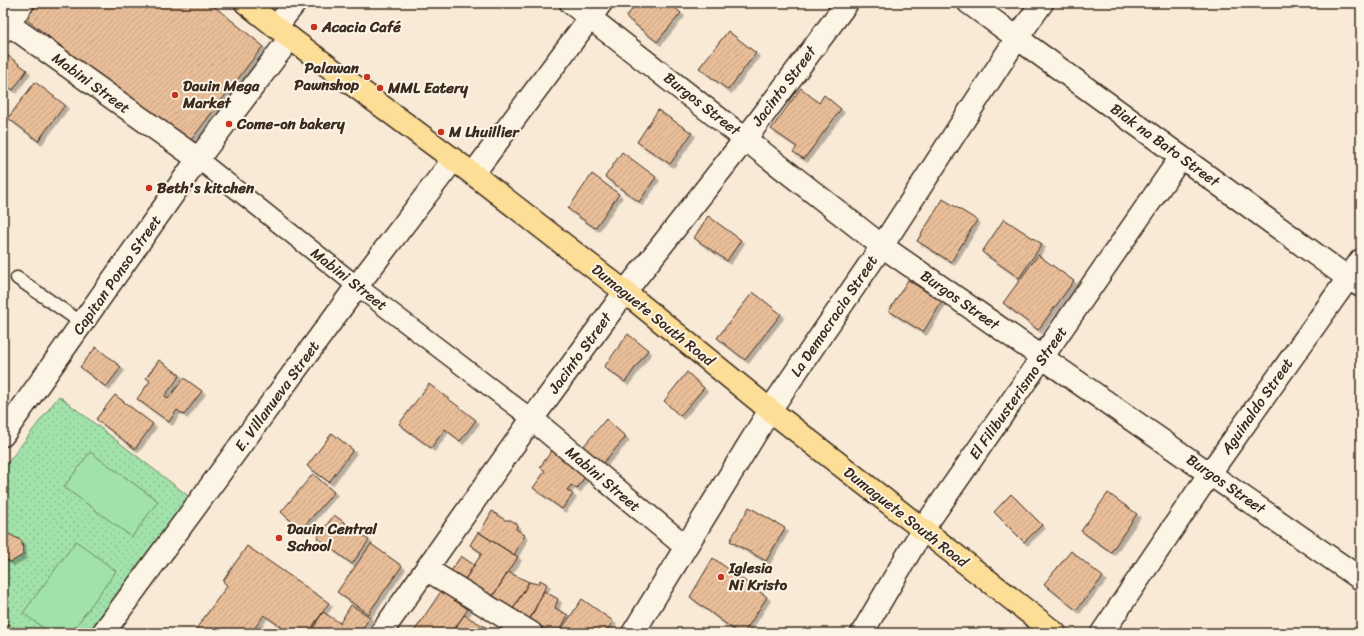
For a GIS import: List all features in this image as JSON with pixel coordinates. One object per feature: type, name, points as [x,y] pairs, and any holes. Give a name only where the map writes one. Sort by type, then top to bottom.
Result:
[{"type":"highway","name":"Dumaguete South Road","points":[[246,3],[283,33],[473,174],[626,292],[770,410],[1055,633]]},
{"type":"street","points":[[5,25],[23,3]]},
{"type":"street","name":"Capitan Ponso Street","points":[[3,435],[198,159],[283,33],[295,3]]},
{"type":"street","name":"Burgos Street","points":[[571,3],[596,10],[746,138],[882,246],[1361,579]]},
{"type":"street","name":"Jacinto Street","points":[[381,633],[532,419],[626,292],[746,138],[846,3]]},
{"type":"street","name":"Biak na Bato Street","points":[[969,3],[1355,282]]},
{"type":"street","name":"La Democracia Street","points":[[633,633],[770,410],[882,246],[1017,38],[1042,3]]},
{"type":"street","points":[[473,174],[596,10]]},
{"type":"street","name":"Mabini Street","points":[[5,25],[198,159],[357,286],[532,419],[686,547]]},
{"type":"street","name":"El Filibusterismo Street","points":[[862,633],[923,530],[1181,157]]},
{"type":"street","name":"E. Villanueva Street","points":[[103,633],[357,286],[453,160]]},
{"type":"street","name":"Aguinaldo Street","points":[[1102,633],[1210,473],[1355,282],[1361,260]]},
{"type":"street","points":[[426,569],[531,633]]},
{"type":"lane","points":[[17,278],[82,323]]},
{"type":"path","points":[[3,620],[20,633]]},
{"type":"green space","points":[[59,396],[191,498],[88,633],[3,633],[3,469]]},
{"type":"green space","points":[[90,452],[158,501],[132,537],[64,487]]},
{"type":"green space","points":[[76,541],[116,571],[71,633],[50,633],[23,613]]},
{"type":"building","name":"Dauin Mega Market","points":[[38,3],[210,3],[263,46],[188,144],[26,19]]},
{"type":"building","points":[[637,3],[669,3],[681,13],[657,42],[626,17]]},
{"type":"building","points":[[728,31],[756,53],[728,90],[699,68]]},
{"type":"building","points":[[3,52],[27,70],[13,90],[3,83]]},
{"type":"building","points":[[35,82],[65,105],[38,141],[8,118]]},
{"type":"building","points":[[801,88],[819,103],[824,95],[841,109],[804,159],[793,152],[797,147],[771,129]]},
{"type":"building","points":[[658,110],[692,133],[670,164],[637,142]]},
{"type":"building","points":[[622,152],[656,177],[639,202],[605,177]]},
{"type":"building","points":[[592,174],[619,194],[595,228],[568,209]]},
{"type":"building","points":[[943,199],[977,220],[951,262],[917,241]]},
{"type":"building","points":[[708,216],[741,240],[727,261],[694,238]]},
{"type":"building","points":[[1004,219],[1042,244],[1019,278],[982,252]]},
{"type":"building","points":[[1038,255],[1074,281],[1038,330],[1003,303]]},
{"type":"building","points":[[908,280],[942,302],[923,332],[889,311]]},
{"type":"building","points":[[753,292],[781,314],[745,360],[717,338]]},
{"type":"building","points":[[628,334],[648,350],[625,382],[604,367]]},
{"type":"building","points":[[96,347],[121,367],[106,387],[80,367]]},
{"type":"building","points":[[159,360],[180,375],[165,396],[168,399],[184,378],[202,391],[184,415],[177,410],[169,422],[137,399],[150,381],[146,378]]},
{"type":"building","points":[[687,372],[704,388],[680,416],[664,401]]},
{"type":"building","points":[[429,384],[476,420],[460,441],[445,429],[431,448],[399,424]]},
{"type":"building","points":[[115,395],[153,424],[135,449],[96,419]]},
{"type":"building","points":[[606,419],[626,437],[602,464],[583,447]]},
{"type":"building","points":[[332,433],[353,450],[329,482],[307,466]]},
{"type":"building","points":[[553,449],[588,472],[577,489],[571,485],[567,490],[573,494],[562,509],[533,488],[545,471],[540,467]]},
{"type":"building","points":[[313,474],[334,492],[301,530],[281,512]]},
{"type":"building","points":[[1108,493],[1137,514],[1111,552],[1081,531]]},
{"type":"building","points":[[1011,494],[1042,525],[1024,542],[994,512]]},
{"type":"building","points":[[749,507],[785,528],[766,561],[730,541]]},
{"type":"building","points":[[492,511],[505,520],[511,520],[517,524],[516,529],[525,535],[514,555],[480,533]]},
{"type":"building","points":[[334,515],[369,540],[352,564],[317,538]]},
{"type":"building","points":[[478,532],[518,557],[491,599],[464,581],[482,553],[470,545]]},
{"type":"building","points":[[9,534],[22,541],[23,555],[11,562],[3,558],[3,538]]},
{"type":"building","points":[[371,544],[402,566],[368,614],[337,592]]},
{"type":"building","points":[[247,546],[329,603],[308,633],[290,633],[264,615],[251,633],[193,633],[227,586],[223,581]]},
{"type":"building","points":[[1071,551],[1103,577],[1076,610],[1044,584]]},
{"type":"building","points":[[461,556],[474,565],[464,581],[451,571]]},
{"type":"building","name":"Iglesia Ni Kristo","points":[[713,558],[767,597],[744,633],[738,633],[690,597]]},
{"type":"building","points":[[508,572],[529,582],[513,609],[493,596]]},
{"type":"building","points":[[540,580],[547,584],[530,619],[513,609],[529,582],[538,584]]},
{"type":"building","points":[[442,590],[468,609],[452,633],[413,633]]},
{"type":"building","points":[[544,591],[558,599],[555,608],[568,615],[558,633],[552,633],[530,619]]},
{"type":"building","points":[[582,599],[613,621],[605,633],[559,633]]},
{"type":"building","points":[[351,605],[370,617],[360,633],[310,633],[323,612],[340,623]]},
{"type":"building","points":[[464,615],[487,628],[485,633],[452,633]]},
{"type":"place","name":"Acacia Café","points":[[314,27]]},
{"type":"place","name":"Palawan Pawnshop","points":[[367,77]]},
{"type":"place","name":"MML Eatery","points":[[380,88]]},
{"type":"place","name":"Dauin Mega Market","points":[[175,95]]},
{"type":"place","name":"Come-on bakery","points":[[229,124]]},
{"type":"place","name":"M Lhuillier","points":[[441,132]]},
{"type":"place","name":"Beth's kitchen","points":[[149,188]]},
{"type":"place","name":"Dauin Central School","points":[[279,538]]},
{"type":"place","name":"Iglesia Ni Kristo","points":[[721,577]]}]
